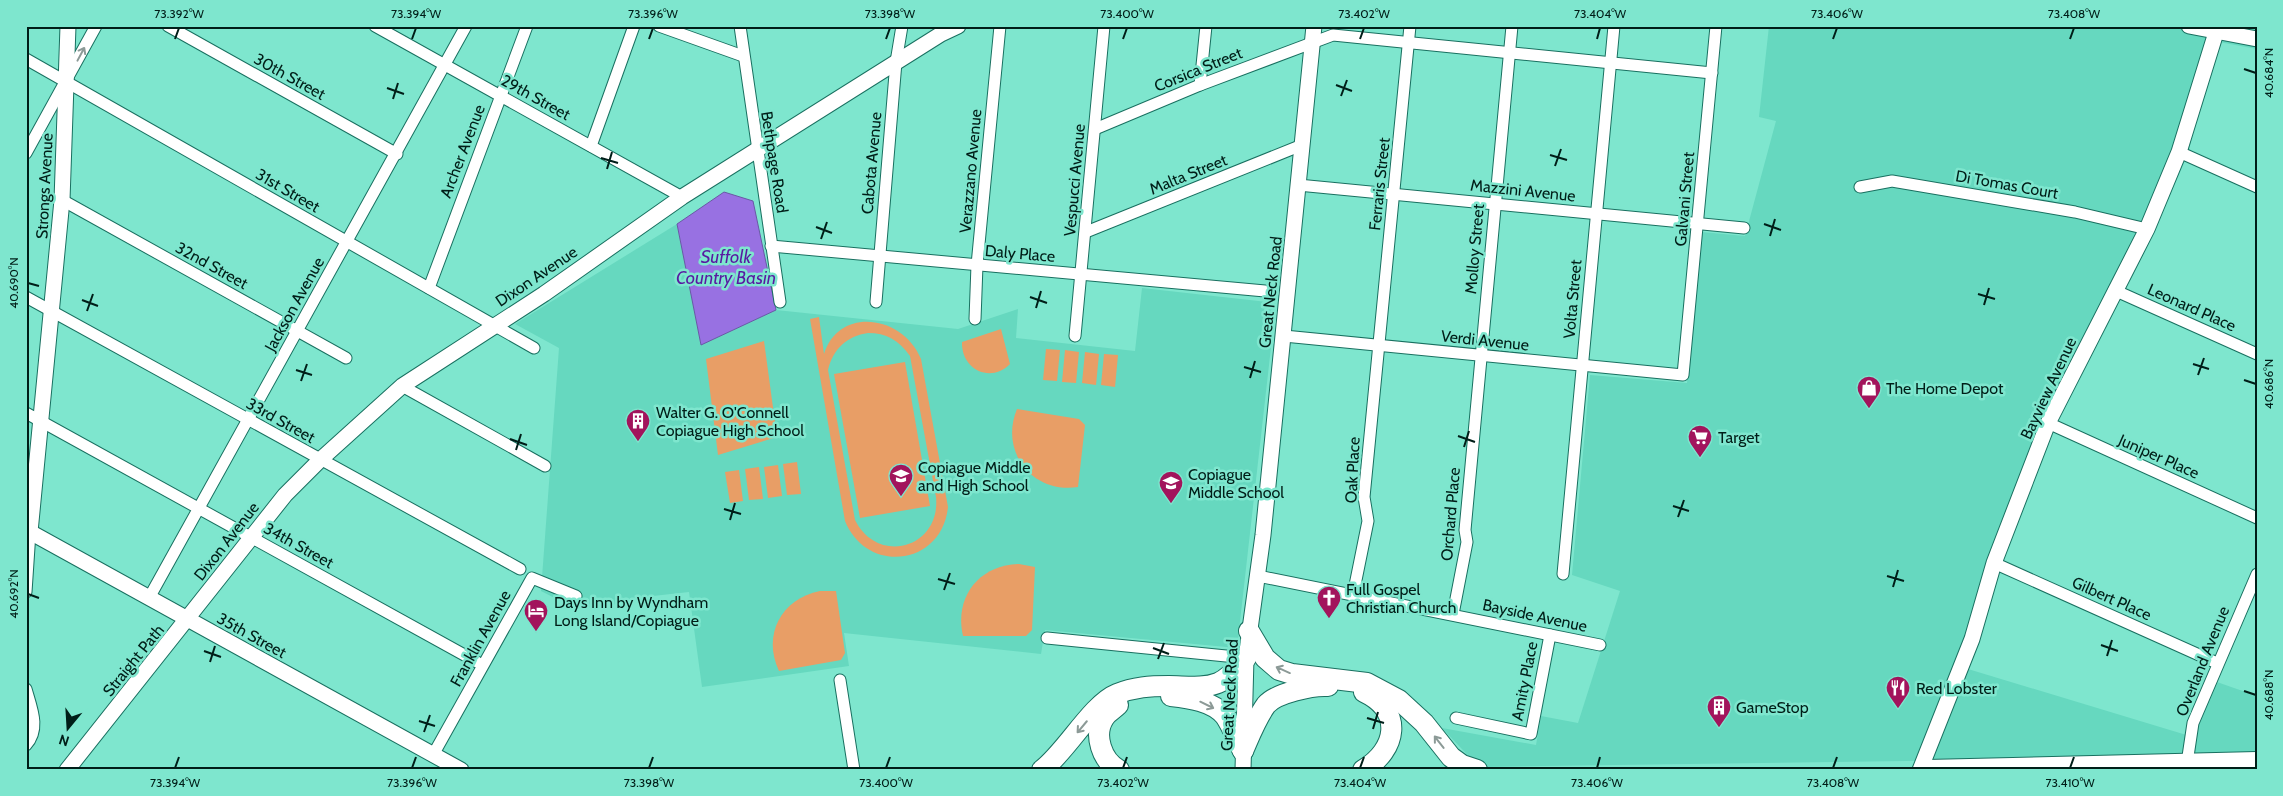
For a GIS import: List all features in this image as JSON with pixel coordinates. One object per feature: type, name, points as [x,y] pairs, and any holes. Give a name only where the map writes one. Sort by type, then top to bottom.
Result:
[{"type":"highway","points":[[1250,631],[1266,658],[1279,670],[1292,674],[1367,683],[1400,700],[1424,723],[1451,757],[1462,765],[1477,770]]},
{"type":"highway","points":[[1042,770],[1054,760],[1092,715],[1114,696],[1137,687],[1198,687],[1218,683],[1233,673],[1246,658]]},
{"type":"highway","points":[[1243,763],[1253,726],[1268,703],[1291,691],[1321,685],[1345,687],[1366,693],[1381,701],[1390,716],[1391,734],[1385,752],[1363,770]]},
{"type":"highway","points":[[1119,770],[1103,755],[1099,738],[1104,719],[1118,705],[1138,698],[1163,696],[1188,698],[1208,704],[1224,715],[1243,763]]},
{"type":"highway","points":[[1927,770],[2257,762]]},
{"type":"main road","name":"Strongs Avenue","points":[[28,531],[42,422],[62,200],[68,26]]},
{"type":"main road","name":"Dixon Avenue","points":[[188,619],[285,495],[320,460],[402,386],[544,294],[682,197],[756,149],[958,26]]},
{"type":"main road","points":[[2189,26],[2217,29],[2257,38]]},
{"type":"main road","name":"Bayview Avenue","points":[[1920,770],[1972,639],[1994,563],[2048,423],[2147,228],[2179,152],[2217,29]]},
{"type":"main road","name":"Great Neck Road","points":[[1243,763],[1246,658],[1258,576],[1314,34]]},
{"type":"main road","name":"35th Street","points":[[28,531],[460,770]]},
{"type":"main road","name":"Straight Path","points":[[68,770],[188,619]]},
{"type":"street","points":[[26,153],[96,26]]},
{"type":"street","name":"30th Street","points":[[168,26],[397,154]]},
{"type":"street","name":"29th Street","points":[[375,26],[682,197]]},
{"type":"street","name":"Jackson Avenue","points":[[149,598],[446,66],[466,26]]},
{"type":"street","name":"Archer Avenue","points":[[429,288],[527,26]]},
{"type":"street","points":[[590,146],[634,26]]},
{"type":"street","points":[[659,26],[743,56]]},
{"type":"street","name":"Bethpage Road","points":[[740,26],[756,149],[780,302]]},
{"type":"street","name":"Cabota Avenue","points":[[876,302],[896,62],[902,26]]},
{"type":"street","name":"Verazzano Avenue","points":[[974,319],[1000,26]]},
{"type":"street","name":"Vespucci Avenue","points":[[1075,336],[1104,26]]},
{"type":"street","points":[[1200,85],[1206,26]]},
{"type":"street","name":"Ferraris Street","points":[[1379,345],[1410,26]]},
{"type":"street","name":"Molloy Street","points":[[1481,356],[1512,26]]},
{"type":"street","name":"Volta Street","points":[[1562,574],[1614,26]]},
{"type":"street","name":"Galvani Street","points":[[1683,375],[1716,26]]},
{"type":"street","name":"Corsica Street","points":[[1095,128],[1200,85],[1314,34],[1712,73]]},
{"type":"street","name":"31st Street","points":[[26,60],[67,81],[534,348]]},
{"type":"street","name":"Malta Street","points":[[1086,232],[1302,145]]},
{"type":"street","points":[[2179,152],[2257,187]]},
{"type":"street","name":"Di Tomas Court","points":[[1860,187],[1892,181],[2075,212],[2147,228]]},
{"type":"street","name":"Mazzini Avenue","points":[[1298,185],[1744,228]]},
{"type":"street","name":"32nd Street","points":[[62,200],[346,358]]},
{"type":"street","name":"Daly Place","points":[[771,246],[1265,291]]},
{"type":"street","name":"Leonard Place","points":[[2114,290],[2257,354]]},
{"type":"street","name":"33rd Street","points":[[26,297],[520,569]]},
{"type":"street","name":"Verdi Avenue","points":[[1284,336],[1683,375]]},
{"type":"street","name":"Oak Place","points":[[1353,595],[1368,521],[1364,498],[1379,345]]},
{"type":"street","name":"Orchard Place","points":[[1452,614],[1467,542],[1465,530],[1481,356]]},
{"type":"street","points":[[402,386],[545,466]]},
{"type":"street","name":"34th Street","points":[[26,413],[477,662]]},
{"type":"street","name":"Juniper Place","points":[[2048,423],[2257,518]]},
{"type":"street","name":"Strongs Avenue","points":[[26,592],[28,531]]},
{"type":"street","name":"Gilbert Place","points":[[1994,563],[2217,663]]},
{"type":"street","name":"Overland Avenue","points":[[2187,763],[2193,723],[2217,663],[2257,574]]},
{"type":"street","name":"Bayside Avenue","points":[[1258,576],[1600,645]]},
{"type":"street","name":"Franklin Avenue","points":[[433,755],[532,578],[576,596]]},
{"type":"street","name":"Amity Place","points":[[1456,718],[1531,734],[1550,635]]},
{"type":"street","points":[[1047,638],[1246,658]]},
{"type":"street","points":[[840,680],[854,770]]},
{"type":"street","points":[[26,690],[34,718],[33,730],[26,745]]},
{"type":"shaded area","points":[[1769,26],[2257,26],[2257,49],[2208,40],[2189,152],[2156,227],[2054,417],[1996,568],[1968,669],[2193,737],[2214,681],[2257,696],[2257,756],[1479,767],[1442,728],[1536,745],[1541,716],[1578,723],[1620,591],[1572,575],[1590,375],[1687,383],[1702,232],[1745,236],[1776,121],[1759,117]]},
{"type":"shaded area","name":"Copiague Middle and High School","points":[[677,224],[701,345],[776,310],[958,329],[1018,309],[1016,338],[1135,351],[1142,288],[1276,303],[1237,648],[1045,630],[1041,654],[844,633],[849,666],[702,687],[689,592],[635,598],[634,602],[576,609],[541,591],[559,348],[515,324]]},
{"type":"shaded area","points":[[819,317],[824,354],[832,339],[843,328],[857,323],[871,322],[886,325],[900,333],[912,344],[921,359],[948,507],[943,527],[932,542],[919,552],[902,556],[886,556],[870,550],[855,538],[845,521],[810,319]],"holes":[[[868,333],[881,334],[892,338],[910,356],[936,497],[935,515],[929,529],[919,539],[906,545],[892,546],[878,543],[865,534],[855,520],[828,370],[833,356],[847,340]]]},
{"type":"shaded area","points":[[1001,329],[1010,364],[994,373],[978,371],[966,360],[962,342]]},
{"type":"shaded area","points":[[764,341],[777,437],[718,455],[706,359]]},
{"type":"shaded area","points":[[1046,349],[1060,350],[1057,381],[1043,380]]},
{"type":"shaded area","points":[[1065,350],[1079,352],[1076,383],[1062,382]]},
{"type":"shaded area","points":[[1085,352],[1099,354],[1096,385],[1082,383]]},
{"type":"shaded area","points":[[1104,354],[1118,355],[1115,387],[1101,385]]},
{"type":"shaded area","points":[[905,362],[930,506],[860,518],[834,374]]},
{"type":"shaded area","points":[[1017,409],[1079,419],[1085,425],[1078,487],[1062,487],[1047,484],[1034,477],[1024,467],[1017,454],[1013,440],[1013,425]]},
{"type":"shaded area","points":[[797,462],[801,494],[787,495],[783,464]]},
{"type":"shaded area","points":[[778,465],[782,496],[768,498],[764,467]]},
{"type":"shaded area","points":[[759,467],[763,499],[749,500],[745,469]]},
{"type":"shaded area","points":[[739,470],[743,501],[730,503],[725,472]]},
{"type":"shaded area","points":[[1019,564],[1035,567],[1032,630],[1026,636],[963,636],[962,608],[966,596],[973,586],[981,577],[992,570]]},
{"type":"shaded area","points":[[820,591],[836,591],[845,653],[841,660],[779,671],[774,658],[773,644],[778,620],[785,610],[795,602],[806,595]]},
{"type":"water","name":"Suffolk Country Basin","points":[[724,192],[753,201],[776,310],[701,345],[677,224]]},
{"type":"place","name":"The Home Depot","points":[[1869,409]]},
{"type":"place","name":"Walter G. O'Connell Copiague High School","points":[[638,442]]},
{"type":"place","name":"Target","points":[[1700,458]]},
{"type":"place","name":"Copiague Middle and High School","points":[[901,497]]},
{"type":"place","name":"Copiague Middle School","points":[[1171,504]]},
{"type":"place","name":"Full Gospel Christian Church","points":[[1329,619]]},
{"type":"place","name":"Days Inn by Wyndham Long Island/Copiague","points":[[536,632]]},
{"type":"place","name":"Red Lobster","points":[[1898,709]]},
{"type":"place","name":"GameStop","points":[[1719,728]]}]
